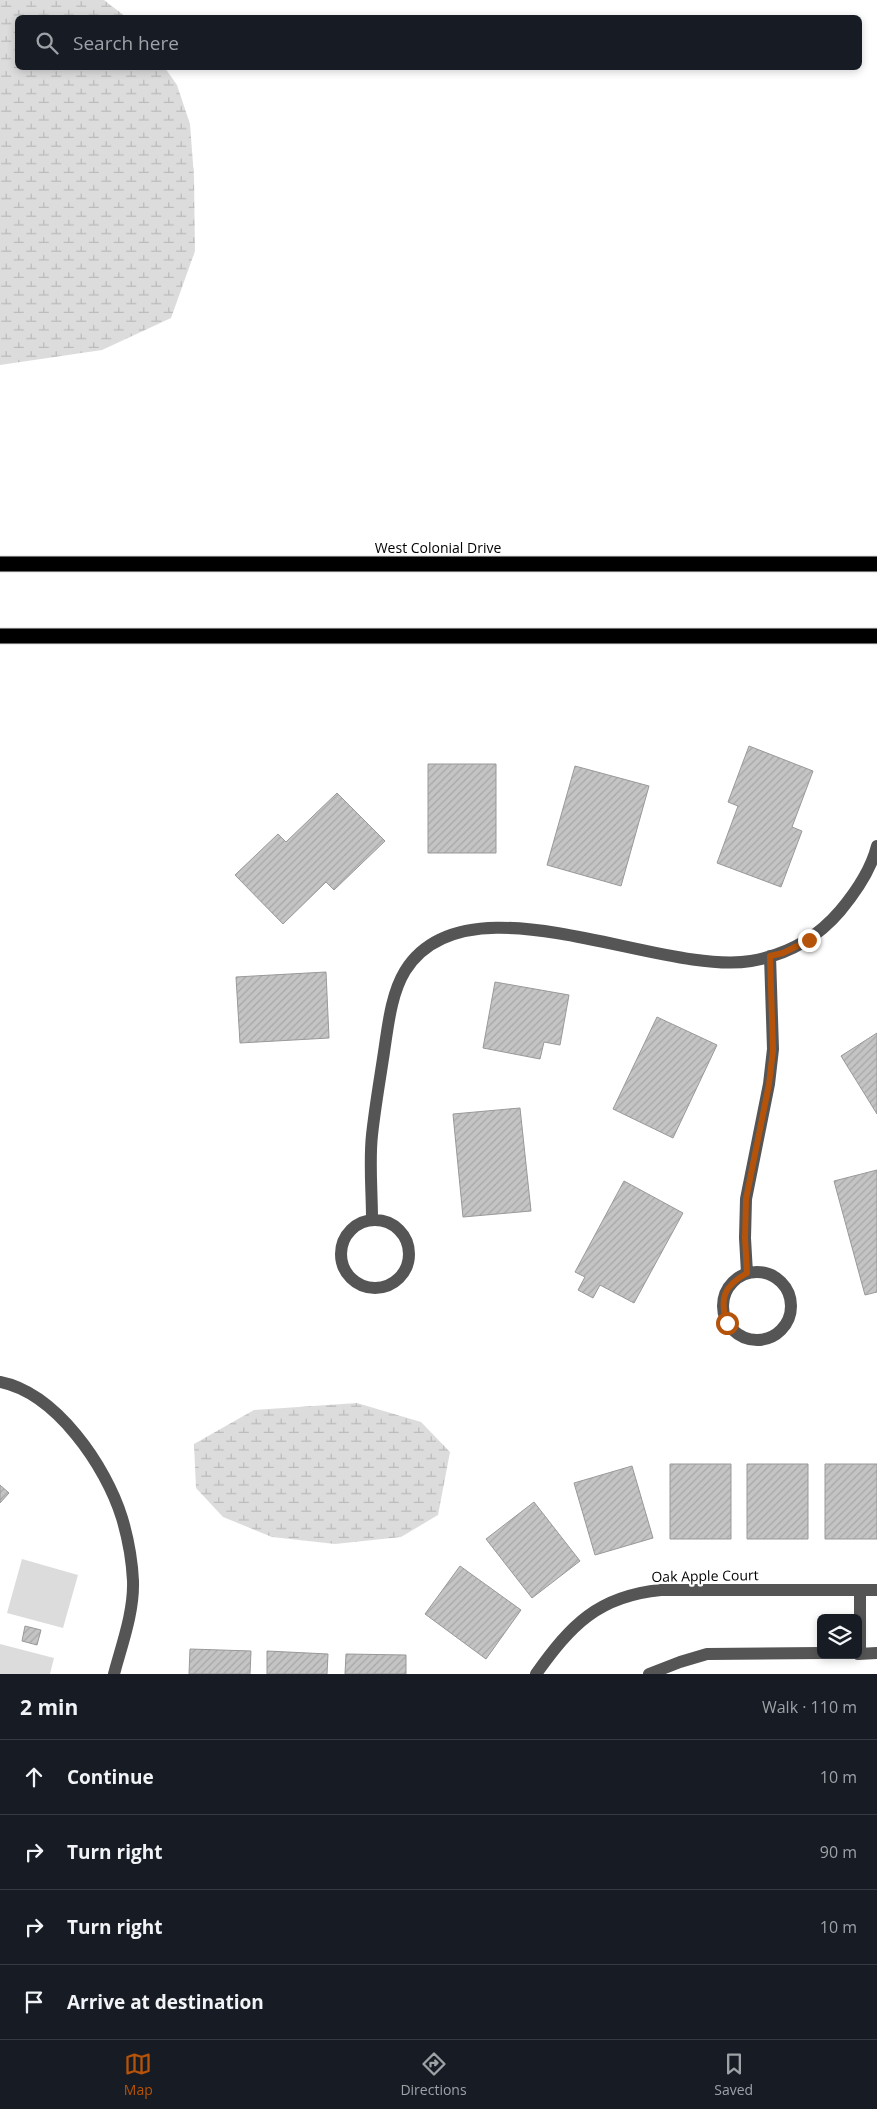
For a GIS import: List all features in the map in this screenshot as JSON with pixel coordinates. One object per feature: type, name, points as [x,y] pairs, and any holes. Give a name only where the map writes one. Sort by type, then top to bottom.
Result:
[{"type":"highway","name":"West Colonial Drive","points":[[0,564],[877,564]]},
{"type":"highway","points":[[0,636],[877,636]]},
{"type":"street","points":[[372,1219],[372,1137],[387,1030],[396,991],[404,971],[417,955],[437,939],[454,932],[515,927],[551,932],[680,958],[750,961],[783,953],[809,940],[833,920],[863,878],[874,859],[877,846]]},
{"type":"street","points":[[747,1273],[745,1238],[746,1199],[769,1084],[773,1050],[770,956]]},
{"type":"street","points":[[372,1219],[387,1221],[400,1229],[408,1242],[410,1258],[405,1273],[394,1283],[379,1289],[363,1287],[350,1278],[342,1265],[341,1250],[346,1235],[357,1224],[372,1219]]},
{"type":"street","points":[[763,1272],[778,1278],[788,1289],[792,1304],[790,1319],[781,1332],[767,1340],[752,1341],[737,1335],[727,1323],[722,1308],[725,1293],[734,1280],[747,1273],[763,1272]]},
{"type":"street","points":[[0,1382],[29,1394],[53,1410],[72,1430],[110,1486],[122,1518],[129,1549],[133,1583],[129,1617],[114,1674]]},
{"type":"street","name":"Oak Apple Court","points":[[536,1674],[562,1638],[576,1624],[600,1607],[638,1592],[661,1590],[877,1590]]},
{"type":"street","points":[[860,1590],[860,1614]]},
{"type":"street","points":[[649,1674],[707,1654],[817,1653]]},
{"type":"street","points":[[862,1654],[877,1653]]},
{"type":"green space","points":[[0,0],[104,0],[123,15],[15,15],[15,70],[166,70],[177,85],[190,124],[194,177],[195,251],[171,318],[102,350],[0,365]]},
{"type":"green space","points":[[357,1403],[421,1422],[450,1452],[438,1515],[401,1537],[335,1544],[272,1537],[223,1517],[196,1488],[194,1444],[254,1410]]},
{"type":"green space","points":[[22,1559],[78,1575],[63,1628],[7,1613]]},
{"type":"green space","points":[[0,1644],[54,1658],[50,1674],[0,1674]]},
{"type":"building","points":[[749,746],[813,771],[792,827],[802,831],[781,887],[717,863],[738,806],[728,802]]},
{"type":"building","points":[[428,764],[496,764],[496,853],[428,853]]},
{"type":"building","points":[[575,766],[649,786],[621,886],[547,865]]},
{"type":"building","points":[[337,793],[385,841],[334,890],[326,882],[283,924],[235,875],[278,834],[286,842]]},
{"type":"building","points":[[326,972],[329,1038],[240,1043],[236,977]]},
{"type":"building","points":[[495,982],[569,995],[560,1045],[544,1042],[540,1059],[483,1048]]},
{"type":"building","points":[[657,1017],[717,1045],[673,1138],[613,1109]]},
{"type":"building","points":[[877,1033],[877,1114],[841,1056]]},
{"type":"building","points":[[520,1108],[531,1211],[463,1217],[453,1114]]},
{"type":"building","points":[[877,1170],[877,1292],[865,1295],[834,1181]]},
{"type":"building","points":[[624,1181],[683,1213],[634,1303],[600,1285],[593,1298],[578,1290],[585,1277],[575,1272]]},
{"type":"building","points":[[670,1464],[731,1464],[731,1539],[670,1539]]},
{"type":"building","points":[[747,1464],[808,1464],[808,1539],[747,1539]]},
{"type":"building","points":[[825,1464],[877,1464],[877,1539],[825,1539]]},
{"type":"building","points":[[632,1466],[653,1538],[595,1555],[574,1483]]},
{"type":"building","points":[[0,1485],[9,1493],[0,1503]]},
{"type":"building","points":[[534,1502],[580,1561],[532,1598],[486,1539]]},
{"type":"building","points":[[460,1566],[521,1610],[486,1659],[425,1614]]},
{"type":"building","points":[[25,1626],[41,1630],[37,1645],[22,1641]]},
{"type":"building","points":[[190,1649],[251,1651],[250,1674],[189,1674]]},
{"type":"building","points":[[267,1651],[328,1654],[327,1674],[267,1674]]},
{"type":"building","points":[[346,1654],[406,1655],[406,1674],[345,1674]]},
{"type":"route","points":[[727,1323],[722,1308],[725,1293],[734,1280],[747,1273],[745,1238],[746,1199],[769,1084],[773,1050],[770,956],[783,953],[809,940]]}]
